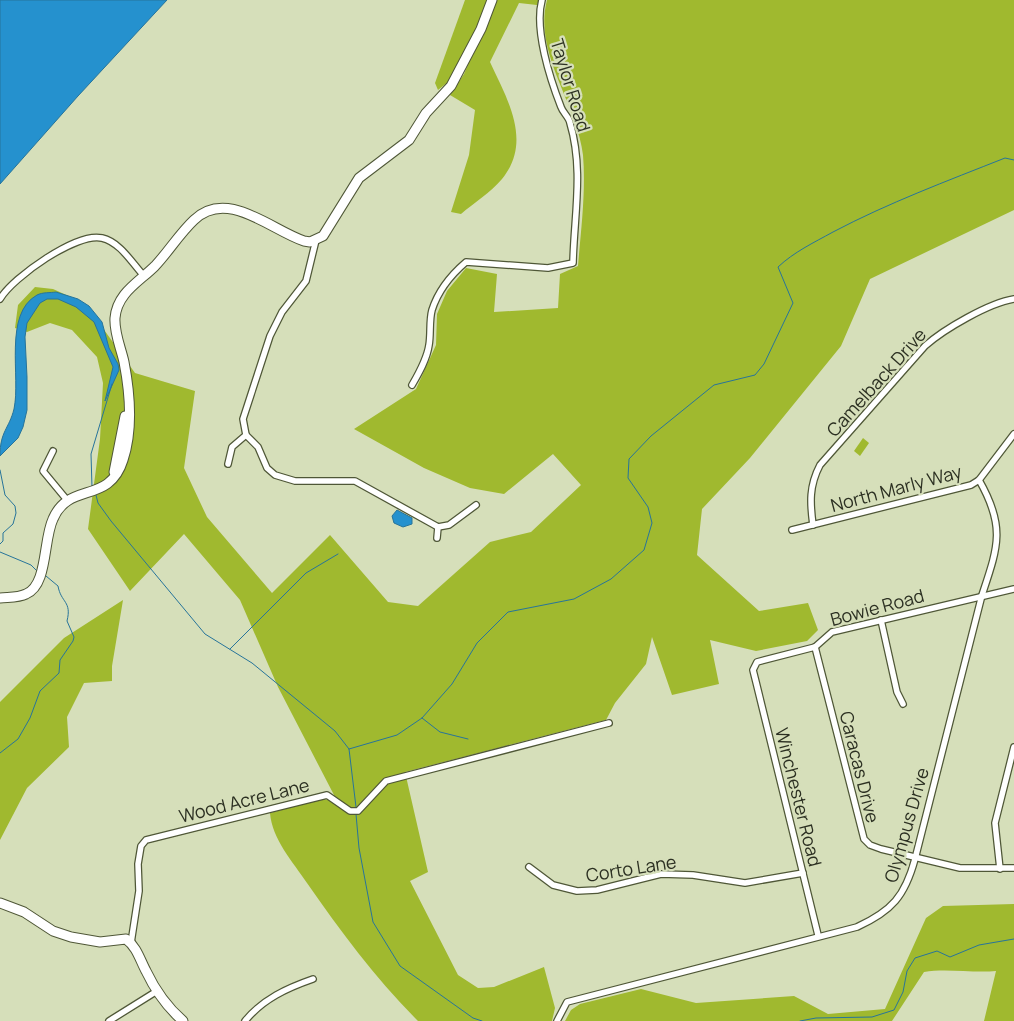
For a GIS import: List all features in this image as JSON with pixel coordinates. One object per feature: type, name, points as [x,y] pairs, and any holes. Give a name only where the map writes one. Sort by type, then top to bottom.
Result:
[{"type":"street","points":[[0,598],[28,594],[38,585],[49,528],[58,509],[67,500],[98,490],[113,479],[128,401],[127,375],[115,319],[122,297],[144,276],[193,220],[210,209],[228,208],[242,212],[299,239],[310,242],[326,233],[345,198],[359,178],[409,140],[426,113],[451,86],[481,28],[492,0]]},
{"type":"street","name":"Taylor Road","points":[[412,385],[421,369],[429,346],[432,310],[440,292],[456,271],[466,262],[548,268],[573,263],[579,179],[570,122],[561,108],[540,38],[539,10],[542,0]]},
{"type":"street","points":[[0,298],[6,289],[32,268],[77,240],[101,237],[117,245],[144,276]]},
{"type":"street","points":[[316,240],[306,281],[282,312],[270,336],[243,419],[246,435],[258,447],[267,468],[275,475],[295,481],[355,481],[438,527],[449,525],[476,505]]},
{"type":"street","name":"Camelback Drive","points":[[813,525],[810,497],[820,466],[925,346],[943,332],[1001,302],[1014,299]]},
{"type":"street","name":"North Marly Way","points":[[792,530],[947,493],[979,480],[1014,434]]},
{"type":"street","points":[[228,464],[232,447],[246,435]]},
{"type":"street","points":[[53,451],[43,471],[67,500]]},
{"type":"street","name":"Olympus Drive","points":[[557,1021],[566,1002],[857,927],[877,918],[892,906],[902,894],[915,859],[982,595],[995,558],[998,539],[996,519],[989,498],[979,480]]},
{"type":"street","points":[[437,538],[438,527]]},
{"type":"street","name":"Bowie Road","points":[[754,665],[756,662],[814,647],[832,632],[982,595],[1014,589]]},
{"type":"street","points":[[881,620],[897,692],[903,704]]},
{"type":"street","name":"Caracas Drive","points":[[814,647],[864,839],[870,845],[915,859]]},
{"type":"street","name":"Winchester Road","points":[[754,665],[756,682],[818,936]]},
{"type":"street","name":"Wood Acre Lane","points":[[132,943],[138,891],[138,864],[141,846],[146,840],[326,795],[350,811],[358,811],[386,781],[609,723]]},
{"type":"street","points":[[1000,869],[995,823],[1014,747]]},
{"type":"street","points":[[915,859],[960,868],[1014,868]]},
{"type":"street","name":"Corto Lane","points":[[529,867],[553,885],[577,891],[597,890],[650,876],[670,874],[745,883],[803,872]]},
{"type":"street","points":[[0,903],[24,912],[53,931],[71,937],[100,942],[120,938],[132,943],[157,991],[168,1006],[183,1021]]},
{"type":"street","points":[[246,1021],[265,1001],[293,986],[313,980]]},
{"type":"street","points":[[110,1021],[157,991]]},
{"type":"green space","points":[[465,0],[489,0],[453,78],[438,90],[435,83]]},
{"type":"green space","points":[[495,0],[539,0],[537,5],[519,3],[490,62],[514,120],[516,150],[511,165],[498,184],[461,214],[451,212],[469,155],[475,110],[450,95],[464,74]]},
{"type":"green space","points":[[547,0],[1014,0],[1014,210],[870,279],[841,346],[750,458],[702,509],[697,555],[759,611],[808,603],[818,630],[807,641],[756,651],[710,640],[719,684],[672,695],[652,637],[646,664],[615,703],[606,720],[405,772],[428,872],[410,881],[458,975],[478,988],[494,987],[544,967],[555,1008],[552,1021],[418,1021],[373,972],[346,937],[290,858],[275,832],[270,813],[321,799],[329,800],[334,795],[278,687],[240,600],[184,534],[130,591],[88,529],[100,439],[103,383],[97,357],[72,330],[50,323],[27,332],[15,328],[18,305],[35,287],[53,289],[73,298],[97,320],[135,373],[195,391],[184,468],[207,517],[272,593],[330,535],[388,602],[418,606],[490,542],[531,532],[581,485],[553,454],[504,494],[470,488],[424,468],[354,429],[416,389],[436,345],[437,314],[447,291],[466,268],[497,274],[494,312],[558,308],[560,274],[578,266],[584,196],[583,155],[573,116],[551,59],[546,39],[544,20]]},
{"type":"green space","points":[[863,438],[869,443],[860,456],[854,451]]},
{"type":"green space","points":[[123,600],[112,666],[112,681],[84,683],[67,717],[69,747],[27,788],[0,840],[0,702],[64,638]]},
{"type":"green space","points":[[1014,904],[1014,1021],[984,1021],[996,971],[941,970],[924,972],[892,1021],[565,1021],[571,1010],[580,1004],[641,989],[696,1003],[794,996],[828,1014],[885,1009],[926,918],[943,906]]},
{"type":"water","points":[[0,0],[167,0],[0,184]]},
{"type":"water","points":[[56,292],[78,299],[89,306],[102,322],[109,348],[118,364],[119,370],[105,401],[113,367],[94,322],[76,307],[58,299],[47,299],[40,303],[27,323],[25,337],[27,410],[23,427],[18,438],[0,456],[1,441],[14,409],[16,396],[15,347],[20,316],[27,304],[37,295]]},
{"type":"water","points":[[397,510],[412,518],[412,524],[403,527],[394,523],[392,516]]},
{"type":"waterway","points":[[349,749],[397,735],[422,718],[452,684],[477,643],[508,612],[574,599],[611,579],[644,550],[652,523],[648,507],[628,478],[629,459],[651,436],[714,385],[755,375],[764,364],[793,303],[778,267],[811,244],[875,211],[1005,158],[1014,160]]},
{"type":"waterway","points":[[92,487],[91,454],[112,384]]},
{"type":"waterway","points":[[0,470],[5,495],[15,506],[16,513],[13,524],[3,533],[3,541],[0,544]]},
{"type":"waterway","points":[[96,495],[98,503],[111,521],[205,634],[252,663],[335,731],[349,749],[356,807]]},
{"type":"waterway","points":[[0,552],[31,565],[37,571]]},
{"type":"waterway","points":[[230,649],[306,573],[338,554]]},
{"type":"waterway","points":[[0,753],[18,739],[30,718],[40,691],[59,673],[60,660],[73,641],[74,637],[67,621],[67,606],[59,592],[58,586],[46,576]]},
{"type":"waterway","points":[[422,718],[440,732],[468,739]]},
{"type":"waterway","points":[[356,814],[359,848],[373,922],[400,966],[473,1018],[482,1021]]},
{"type":"waterway","points":[[800,1021],[816,1018],[872,1017],[894,1010],[903,992],[907,971],[915,958],[937,951],[950,957],[979,945],[1014,939]]}]
